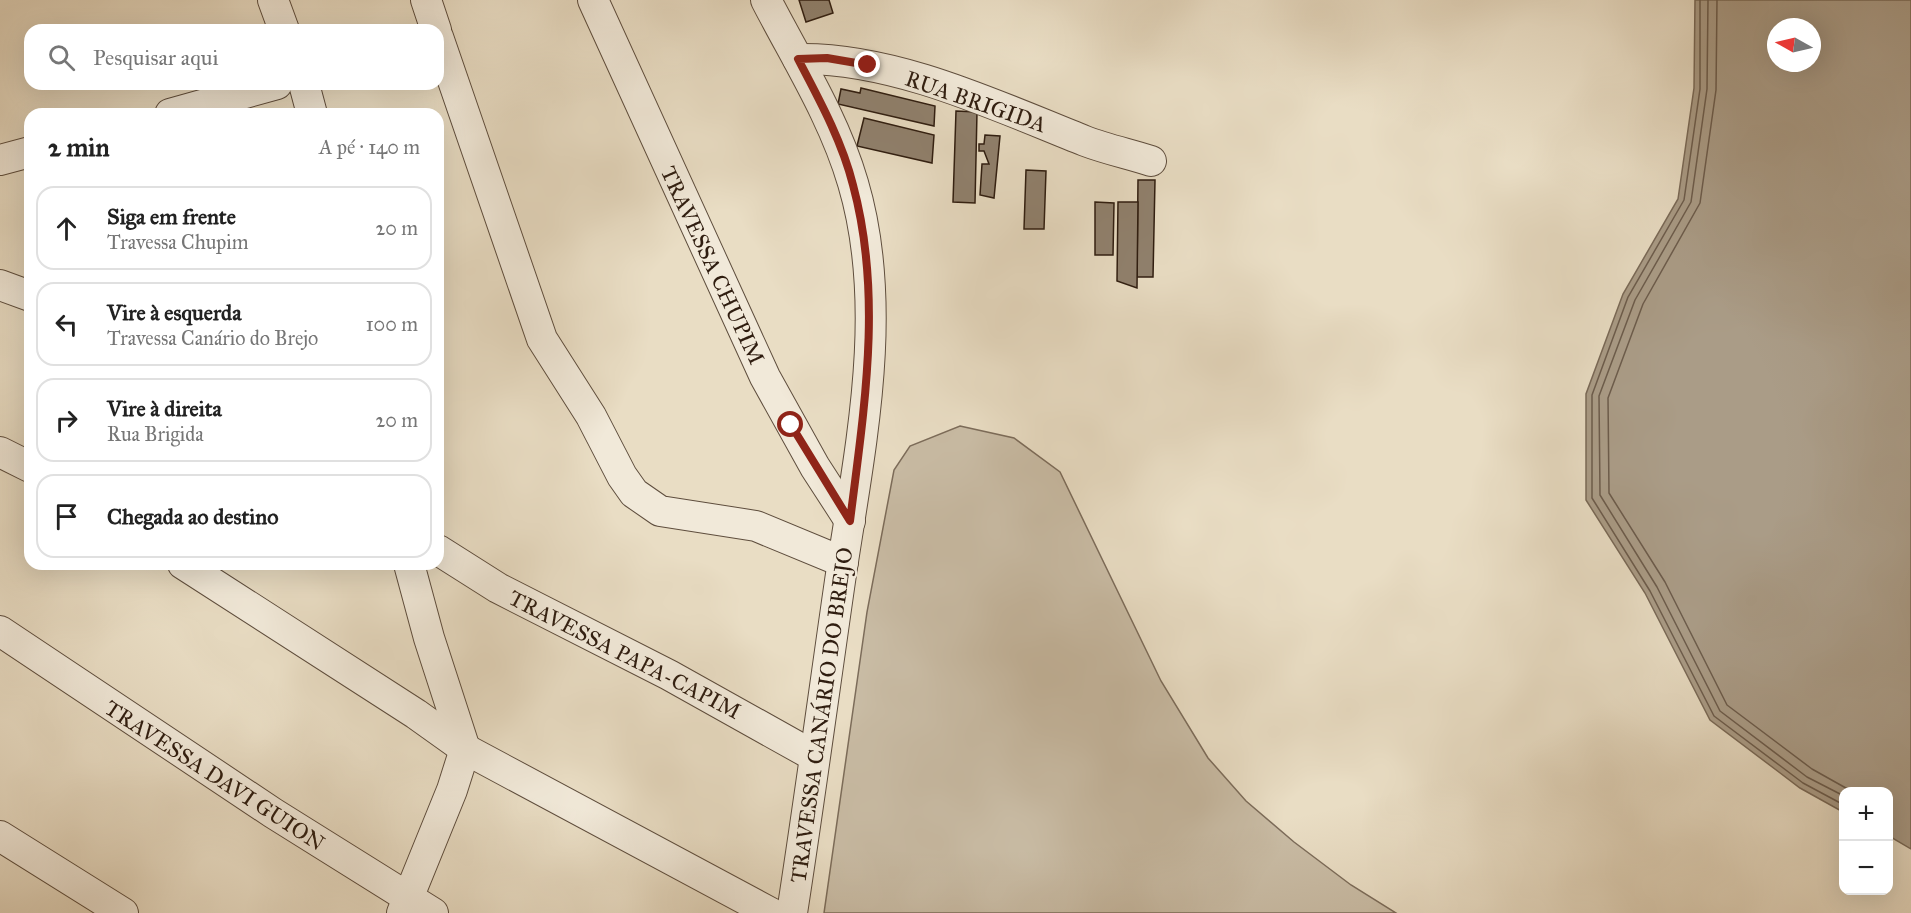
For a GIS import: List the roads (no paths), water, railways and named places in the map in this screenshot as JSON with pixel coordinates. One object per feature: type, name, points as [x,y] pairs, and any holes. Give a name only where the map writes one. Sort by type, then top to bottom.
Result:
[{"type":"street","points":[[273,0],[282,24]]},
{"type":"street","points":[[426,0],[434,24]]},
{"type":"street","name":"TRAVESSA CHUPIM","points":[[593,0],[765,377],[815,467],[850,521]]},
{"type":"street","name":"TRAVESSA CANÁRIO DO BREJO","points":[[766,0],[817,94],[853,182],[866,253],[871,316],[869,361],[850,521],[792,913]]},
{"type":"street","points":[[444,54],[542,339],[591,416],[622,476],[634,493],[660,511],[756,526],[843,562]]},
{"type":"street","name":"RUA BRIGIDA","points":[[798,59],[827,58],[868,65],[1018,114],[1088,142],[1151,161]]},
{"type":"street","points":[[191,108],[256,90]]},
{"type":"street","points":[[306,90],[310,108]]},
{"type":"street","points":[[0,160],[24,154]]},
{"type":"street","points":[[0,285],[24,294]]},
{"type":"street","points":[[0,452],[24,464]]},
{"type":"street","name":"TRAVESSA PAPA-CAPIM","points":[[444,554],[498,588],[680,681],[814,756]]},
{"type":"street","points":[[192,570],[416,714],[465,749],[771,913]]},
{"type":"street","points":[[411,570],[429,638],[465,749],[414,908]]},
{"type":"street","name":"TRAVESSA DAVI GUION","points":[[0,632],[414,908]]},
{"type":"street","points":[[0,836],[123,913]]},
{"type":"water","points":[[1695,0],[1911,0],[1911,849],[1893,838],[1893,787],[1839,787],[1839,810],[1800,788],[1710,720],[1645,593],[1586,500],[1586,394],[1623,294],[1678,199],[1694,88]]}]
